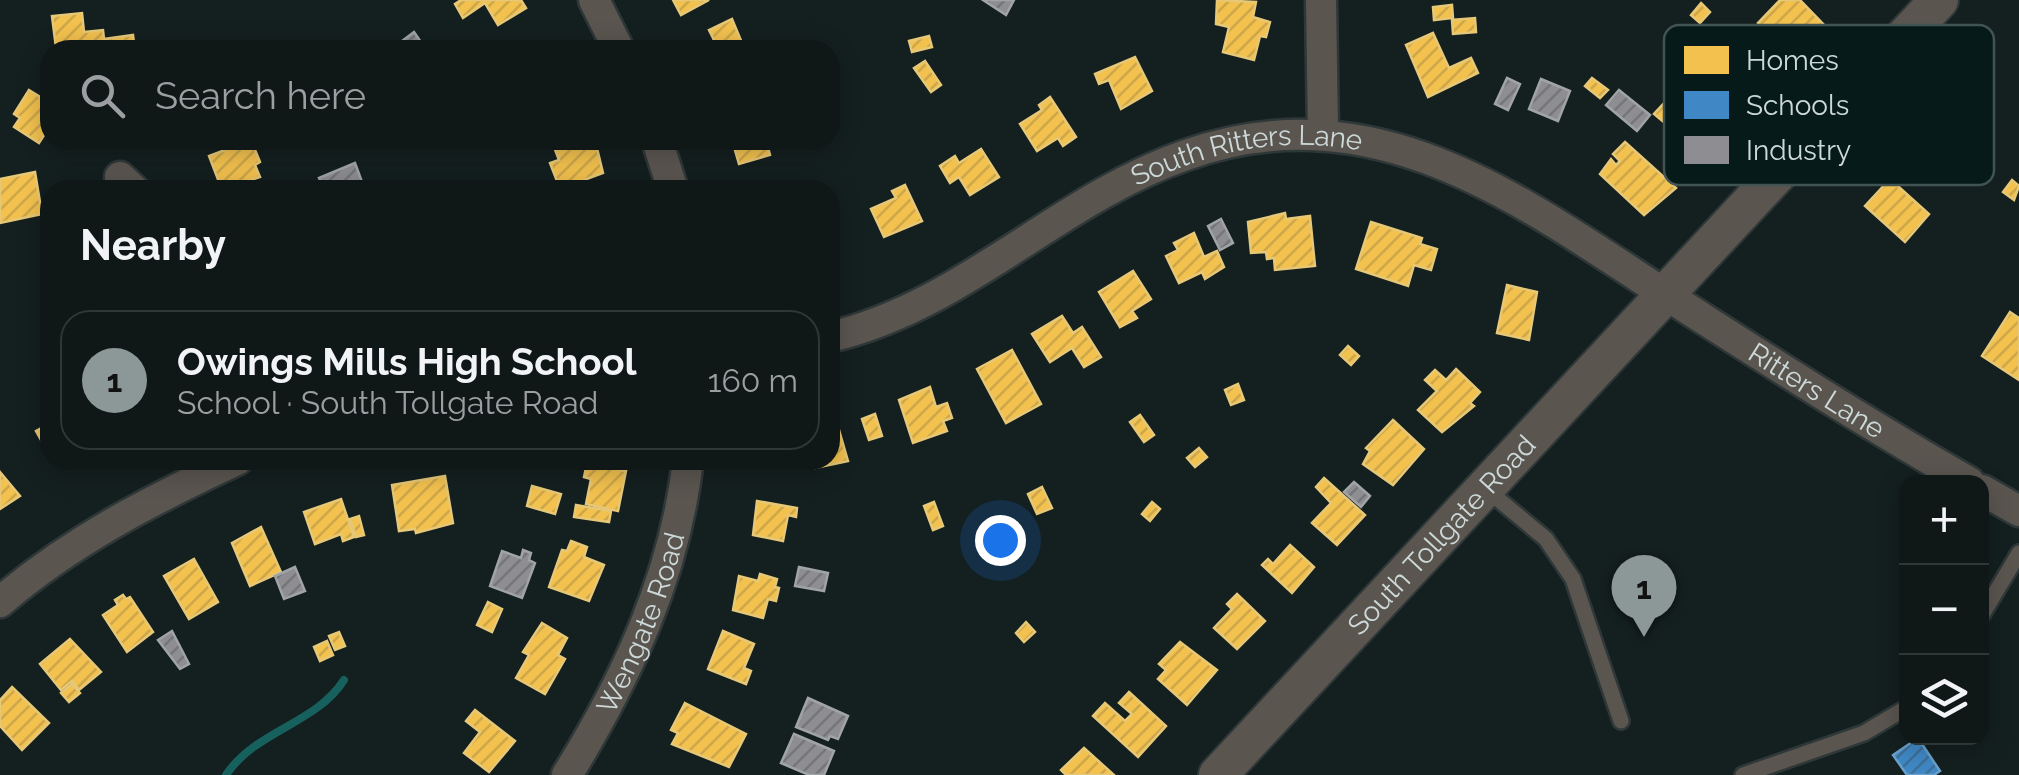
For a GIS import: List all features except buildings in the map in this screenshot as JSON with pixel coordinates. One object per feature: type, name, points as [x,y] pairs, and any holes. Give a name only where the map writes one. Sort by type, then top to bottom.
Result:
[{"type":"street","points":[[594,0],[614,40]]},
{"type":"street","points":[[1321,0],[1322,133]]},
{"type":"street","name":"South Tollgate Road","points":[[1916,25],[1939,0]]},
{"type":"street","name":"South Ritters Lane","points":[[840,335],[914,310],[1100,197],[1186,154],[1240,142],[1322,133],[1370,140],[1469,173],[1667,296]]},
{"type":"street","points":[[660,150],[670,180]]},
{"type":"street","name":"South Tollgate Road","points":[[1218,775],[1769,185]]},
{"type":"street","name":"Ritters Lane","points":[[1667,296],[1958,475]]},
{"type":"street","points":[[0,602],[65,552],[147,502],[216,470]]},
{"type":"street","name":"Wengate Road","points":[[567,775],[626,676],[650,616],[672,544],[686,470]]},
{"type":"street","points":[[1989,494],[2019,511]]},
{"type":"lane","points":[[1486,489],[1546,539],[1573,580],[1621,722]]},
{"type":"lane","points":[[1989,603],[2019,553]]},
{"type":"lane","points":[[1743,775],[1864,733],[1899,712]]},
{"type":"lane","points":[[1793,758],[1798,775]]},
{"type":"waterway","points":[[226,775],[253,747],[318,707],[344,680]]},
{"type":"place","name":"Owings Mills High School","points":[[1644,637]]}]
